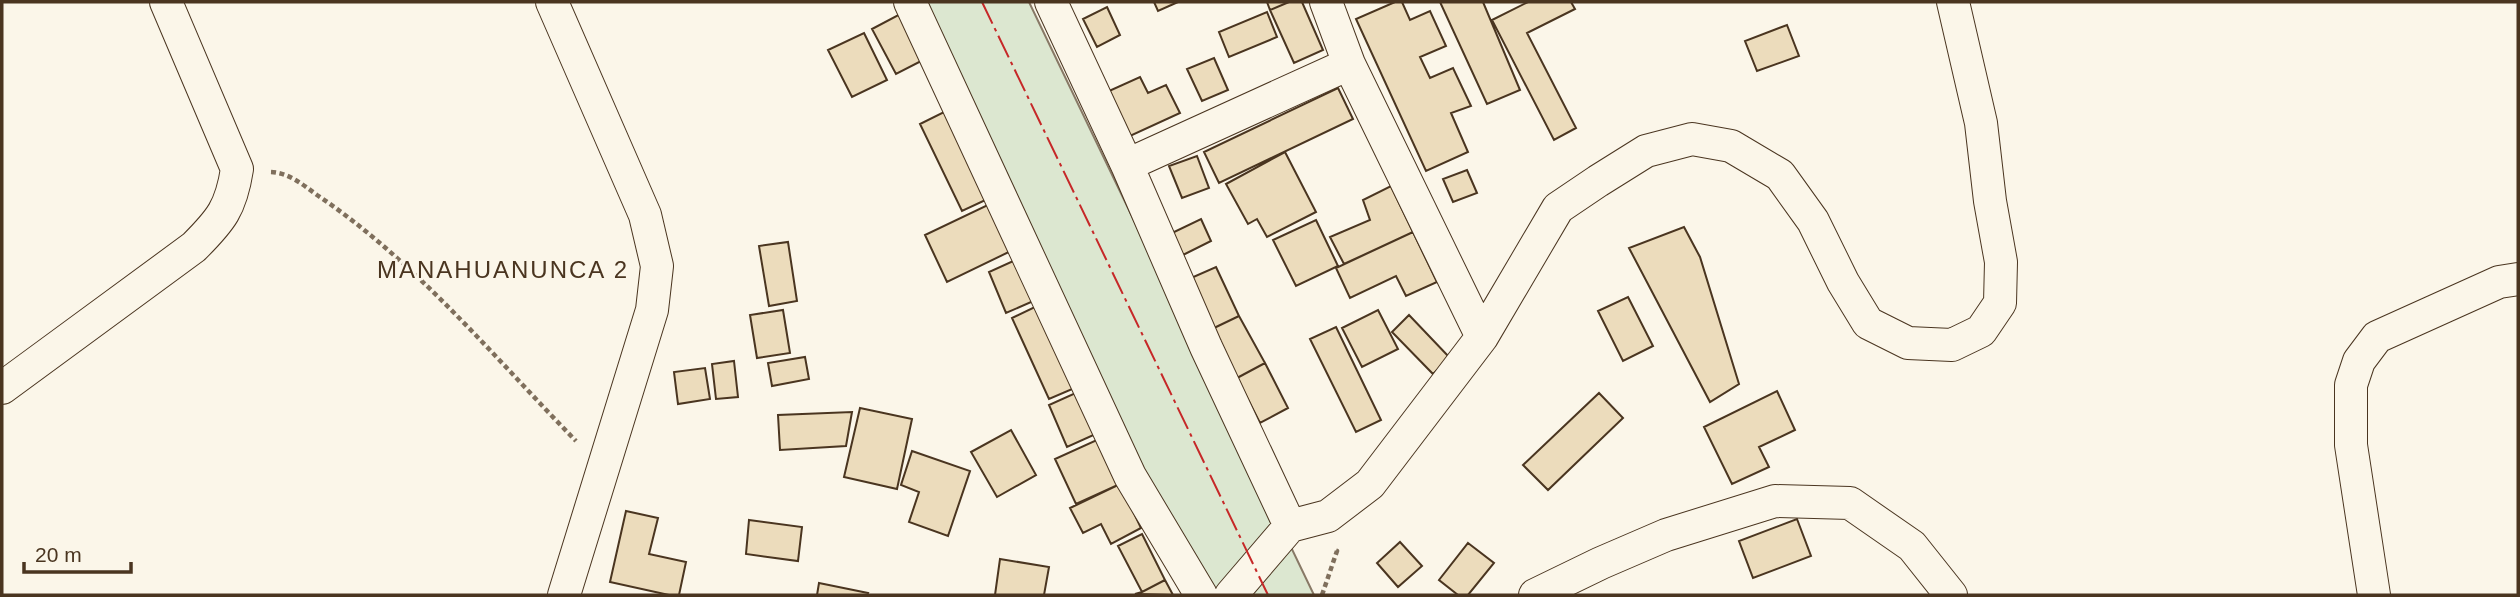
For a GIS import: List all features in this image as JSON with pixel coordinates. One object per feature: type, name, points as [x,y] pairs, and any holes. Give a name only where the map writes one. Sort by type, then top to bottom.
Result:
[{"type":"street","points":[[2,388],[194,247],[219,222],[233,196],[237,169],[166,2]]},
{"type":"street","points":[[552,2],[645,215],[657,266],[652,310],[564,595]]},
{"type":"street","points":[[910,2],[1130,476],[1201,595]]},
{"type":"street","points":[[1051,2],[1127,164],[1206,347],[1290,526]]},
{"type":"street","points":[[1326,2],[1349,64],[1482,337]]},
{"type":"street","points":[[1231,595],[1290,526],[1328,516],[1370,484],[1482,337],[1559,208],[1646,151],[1692,139],[1731,146],[1780,175],[1813,221],[1843,282],[1868,323],[1908,343],[1952,345],[1981,331],[2000,303],[2001,262],[1990,201],[1981,123],[1952,2]]},
{"type":"street","points":[[1127,164],[1349,64]]},
{"type":"street","points":[[2374,595],[2351,445],[2351,385],[2359,361],[2377,337],[2499,282],[2518,279]]},
{"type":"street","points":[[1535,595],[1667,535],[1775,500],[1850,503],[1912,545],[1951,595]]},
{"type":"path","points":[[237,169],[285,173],[347,215],[416,275],[603,470]]},
{"type":"green space","points":[[924,2],[1029,2],[1314,595],[1196,595]]},
{"type":"building","points":[[1154,2],[1178,2],[1158,11]]},
{"type":"building","points":[[1267,2],[1289,2],[1270,10]]},
{"type":"building","points":[[1289,2],[1302,2],[1323,50],[1294,63],[1270,10]]},
{"type":"building","points":[[1395,2],[1402,2],[1410,20],[1430,11],[1446,46],[1420,57],[1430,78],[1453,68],[1471,106],[1451,113],[1468,152],[1426,171],[1356,19]]},
{"type":"building","points":[[1440,2],[1483,2],[1520,90],[1487,104]]},
{"type":"building","points":[[1528,2],[1571,2],[1575,9],[1527,33],[1576,128],[1554,140],[1492,20]]},
{"type":"building","points":[[1107,7],[1120,35],[1097,47],[1083,19]]},
{"type":"building","points":[[904,12],[929,57],[896,74],[872,29]]},
{"type":"building","points":[[1267,12],[1277,37],[1229,57],[1219,32]]},
{"type":"building","points":[[1787,25],[1799,56],[1757,71],[1745,41]]},
{"type":"building","points":[[864,33],[887,80],[852,97],[828,50]]},
{"type":"building","points":[[1214,58],[1228,90],[1202,101],[1187,69]]},
{"type":"building","points":[[1140,77],[1148,93],[1166,85],[1180,113],[1130,136],[1109,91]]},
{"type":"building","points":[[1338,88],[1353,119],[1219,183],[1204,152]]},
{"type":"building","points":[[950,109],[992,197],[962,211],[920,124]]},
{"type":"building","points":[[1285,152],[1316,212],[1267,237],[1257,219],[1248,224],[1226,184]]},
{"type":"building","points":[[1197,156],[1209,188],[1182,198],[1169,166]]},
{"type":"building","points":[[1467,170],[1477,193],[1453,202],[1443,179]]},
{"type":"building","points":[[1391,186],[1413,232],[1344,264],[1330,237],[1370,220],[1363,200]]},
{"type":"building","points":[[994,202],[1017,248],[947,282],[925,235]]},
{"type":"building","points":[[1201,219],[1211,241],[1183,255],[1172,233]]},
{"type":"building","points":[[1316,220],[1338,266],[1296,286],[1273,240]]},
{"type":"building","points":[[1684,227],[1700,257],[1739,384],[1710,402],[1629,248]]},
{"type":"building","points":[[1413,232],[1437,282],[1406,296],[1396,276],[1350,298],[1336,268]]},
{"type":"building","points":[[788,242],[797,301],[769,306],[759,246]]},
{"type":"building","points":[[1020,258],[1038,299],[1006,313],[989,272]]},
{"type":"building","points":[[1216,267],[1239,316],[1214,328],[1191,278]]},
{"type":"building","points":[[1628,297],[1653,346],[1623,361],[1598,311]]},
{"type":"building","points":[[1039,305],[1077,387],[1049,399],[1012,318]]},
{"type":"building","points":[[783,310],[790,353],[757,358],[750,315]]},
{"type":"building","points":[[1378,310],[1398,349],[1362,367],[1342,328]]},
{"type":"building","points":[[1409,315],[1450,358],[1433,374],[1392,332]]},
{"type":"building","points":[[1239,316],[1265,363],[1237,378],[1214,328]]},
{"type":"building","points":[[1336,327],[1381,420],[1356,432],[1310,339]]},
{"type":"building","points":[[805,357],[809,379],[772,386],[768,363]]},
{"type":"building","points":[[734,361],[738,397],[716,399],[712,364]]},
{"type":"building","points":[[1265,363],[1288,408],[1260,423],[1237,378]]},
{"type":"building","points":[[705,368],[710,399],[678,404],[674,372]]},
{"type":"building","points":[[1080,391],[1098,433],[1067,447],[1049,405]]},
{"type":"building","points":[[1777,391],[1795,430],[1759,447],[1769,467],[1732,484],[1704,427]]},
{"type":"building","points":[[1599,393],[1623,418],[1548,490],[1523,465]]},
{"type":"building","points":[[860,408],[912,419],[897,489],[844,477]]},
{"type":"building","points":[[852,412],[846,446],[780,450],[778,415]]},
{"type":"building","points":[[1011,430],[1036,475],[997,497],[971,452]]},
{"type":"building","points":[[1099,439],[1120,484],[1076,504],[1055,459]]},
{"type":"building","points":[[912,451],[970,471],[948,536],[909,522],[919,492],[901,485]]},
{"type":"building","points":[[1120,484],[1141,528],[1111,544],[1101,524],[1083,533],[1070,508]]},
{"type":"building","points":[[626,511],[658,518],[649,554],[686,562],[679,595],[610,582]]},
{"type":"building","points":[[1797,519],[1811,556],[1753,578],[1739,541]]},
{"type":"building","points":[[749,520],[802,527],[798,561],[746,554]]},
{"type":"building","points":[[1142,534],[1165,580],[1142,592],[1118,546]]},
{"type":"building","points":[[1400,542],[1422,566],[1398,587],[1377,563]]},
{"type":"building","points":[[1468,543],[1494,563],[1468,595],[1458,595],[1439,580]]},
{"type":"building","points":[[1000,559],[1049,567],[1044,595],[995,595]]},
{"type":"building","points":[[1165,580],[1173,595],[1135,594],[1142,592]]},
{"type":"building","points":[[819,583],[868,593],[817,595]]},
{"type":"power","points":[[982,2],[1268,595]]},
{"type":"district","name":"MANAHUANUNCA 2","points":[[503,270]]}]
